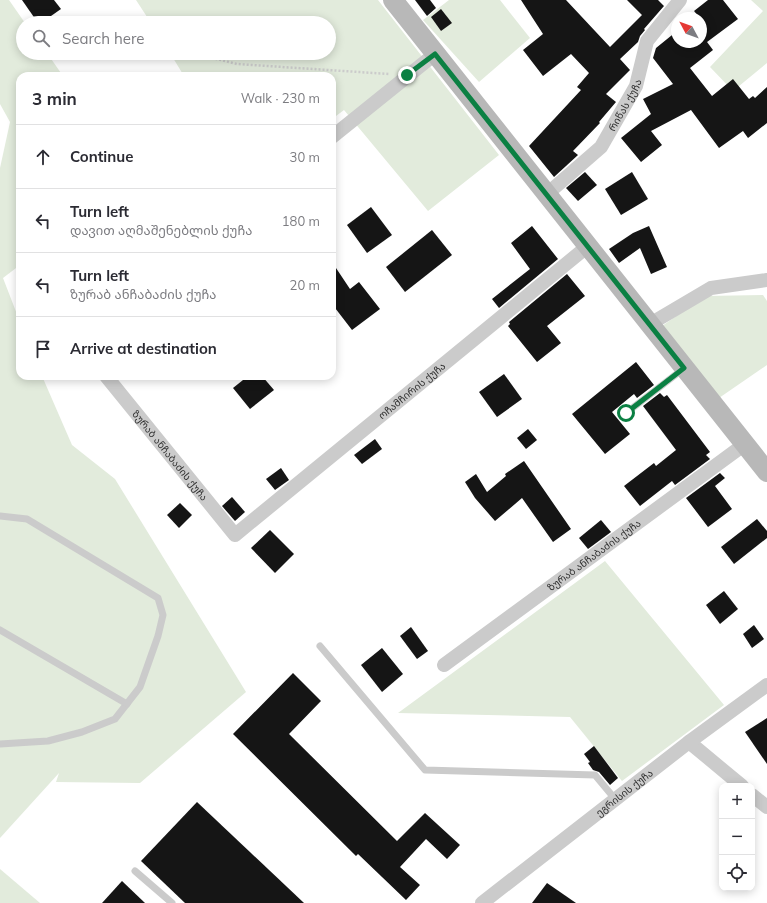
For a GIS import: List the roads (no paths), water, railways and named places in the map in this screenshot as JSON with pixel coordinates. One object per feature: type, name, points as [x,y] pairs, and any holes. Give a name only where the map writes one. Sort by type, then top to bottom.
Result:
[{"type":"street","points":[[393,0],[767,472]]},
{"type":"street","name":"რიწას ქუჩა","points":[[547,194],[601,147],[636,86],[648,41],[680,0]]},
{"type":"street","points":[[336,134],[435,54]]},
{"type":"street","name":"ოჩამჩირის ქუჩა","points":[[235,535],[588,246]]},
{"type":"street","points":[[650,324],[711,288],[767,280]]},
{"type":"street","name":"ზურაბ ანჩაბაძის ქუჩა","points":[[109,380],[235,535]]},
{"type":"street","name":"ზურაბ ანჩაბაძის ქუჩა","points":[[444,665],[745,444]]},
{"type":"street","name":"ეგრისის ქუჩა","points":[[482,903],[689,742],[767,685]]},
{"type":"street","points":[[689,742],[738,783]]},
{"type":"street","points":[[755,797],[767,807]]},
{"type":"lane","points":[[626,413],[684,368]]},
{"type":"lane","points":[[0,516],[27,519],[158,598],[163,615],[158,636],[140,686],[115,719],[82,732],[48,741],[0,744]]},
{"type":"lane","points":[[0,630],[127,704]]},
{"type":"lane","points":[[320,646],[425,770],[595,775],[615,799]]},
{"type":"lane","points":[[135,871],[172,903]]}]
